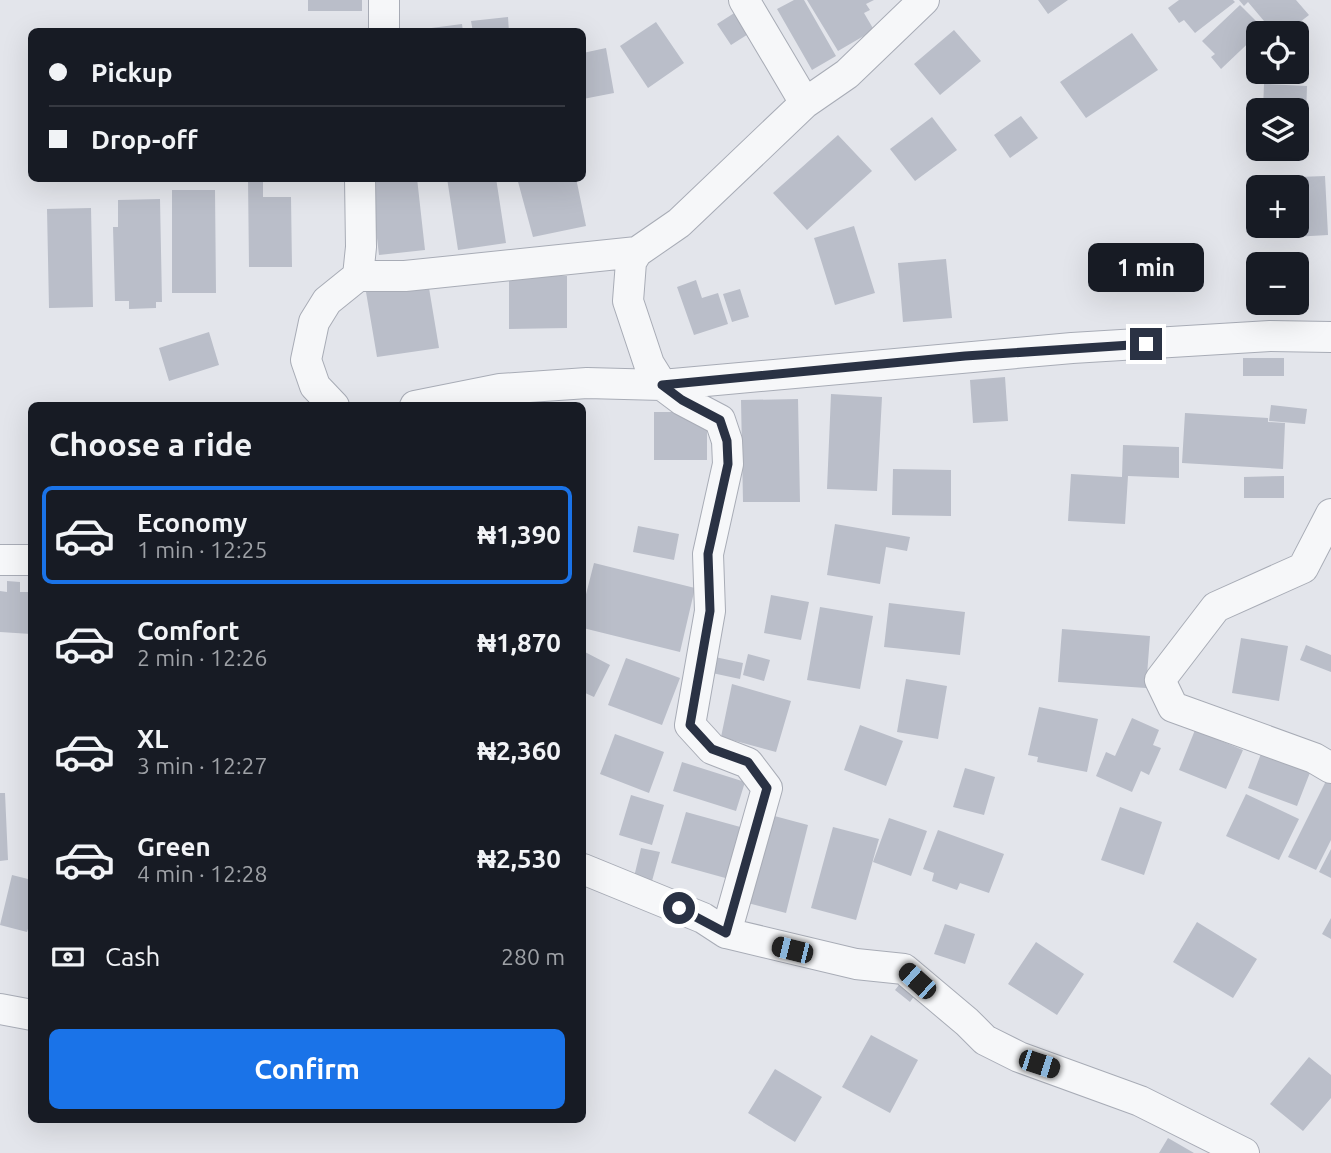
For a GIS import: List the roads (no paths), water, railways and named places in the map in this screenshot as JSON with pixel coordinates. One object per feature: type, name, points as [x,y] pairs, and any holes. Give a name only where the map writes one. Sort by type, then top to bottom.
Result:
[{"type":"street","points":[[384,0],[384,28]]},
{"type":"street","points":[[744,0],[805,103]]},
{"type":"street","points":[[726,933],[767,788],[748,762],[712,749],[690,725],[710,611],[708,554],[728,464],[727,441],[720,420],[682,400],[662,385],[649,364],[628,301],[631,262],[637,252],[679,223],[805,103],[847,74],[924,0]]},
{"type":"street","points":[[358,276],[361,247],[360,182]]},
{"type":"street","points":[[330,402],[314,386],[306,360],[314,322],[327,300],[358,276],[405,276],[637,252]]},
{"type":"street","points":[[436,402],[500,390],[587,383],[662,385],[1072,348],[1270,336],[1331,337]]},
{"type":"street","points":[[1331,514],[1303,568],[1216,607],[1160,680],[1173,707],[1314,758],[1331,768]]},
{"type":"street","points":[[0,560],[28,560]]},
{"type":"street","points":[[586,870],[703,918],[726,933],[856,964],[904,969],[967,1021],[985,1040],[1018,1057],[1140,1101],[1244,1153]]},
{"type":"street","points":[[0,1009],[28,1014]]}]
